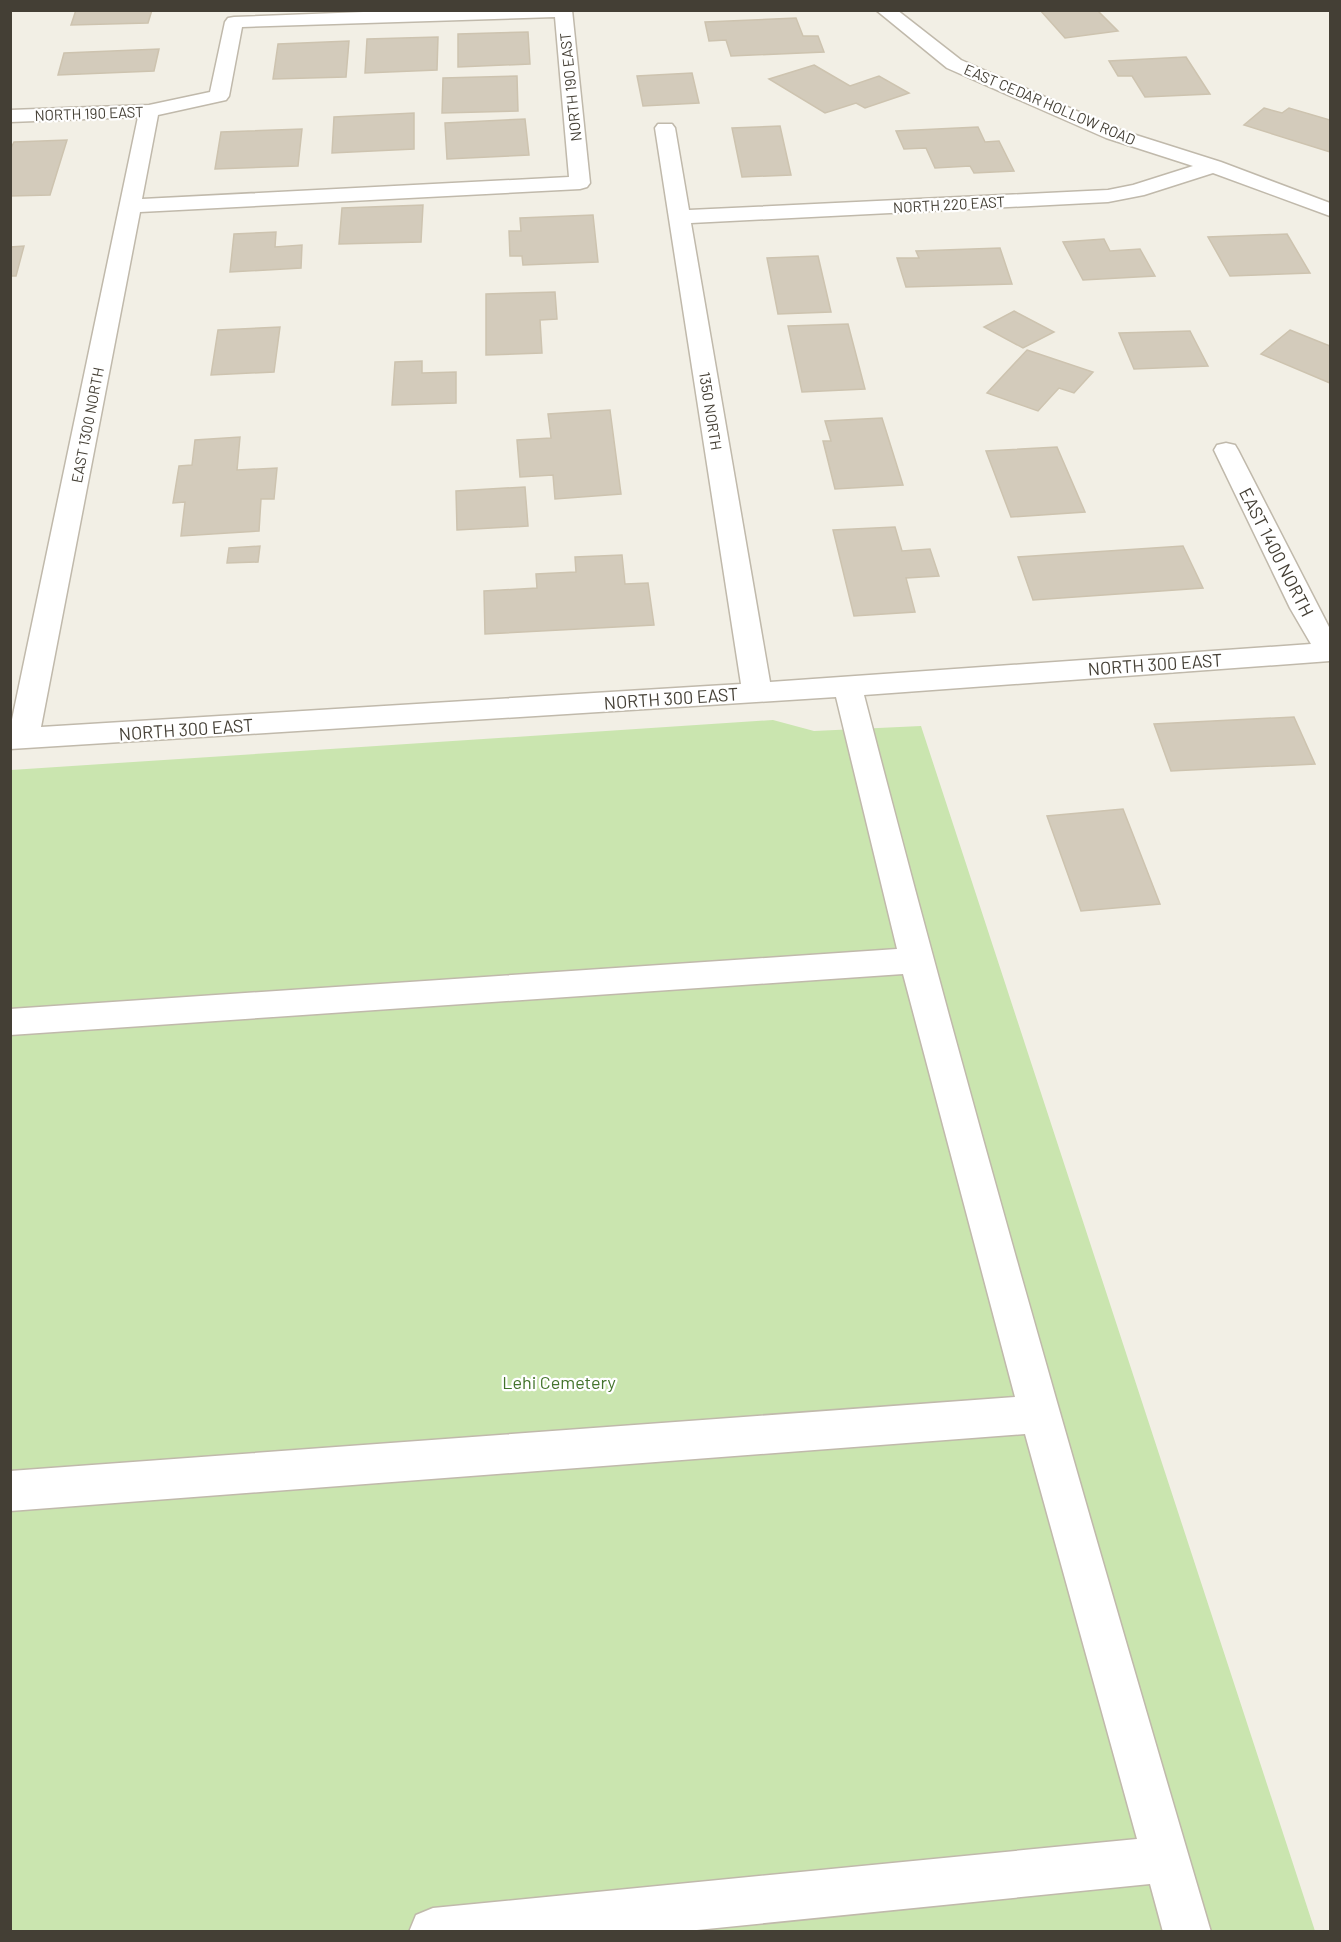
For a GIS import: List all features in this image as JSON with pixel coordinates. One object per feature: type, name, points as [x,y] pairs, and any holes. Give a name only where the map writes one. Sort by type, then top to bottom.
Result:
[{"type":"street","name":"NORTH 190 EAST","points":[[10,116],[149,111],[219,96],[234,21],[562,10],[580,183],[130,206]]},
{"type":"street","name":"EAST CEDAR HOLLOW ROAD","points":[[885,10],[954,64],[1113,134],[1214,166],[1330,210]]},
{"type":"street","name":"EAST 1300 NORTH","points":[[17,739],[149,111]]},
{"type":"street","name":"1350 NORTH","points":[[665,128],[757,693]]},
{"type":"street","name":"NORTH 220 EAST","points":[[680,217],[1108,196],[1137,191],[1214,166]]},
{"type":"street","name":"EAST 1400 NORTH","points":[[1226,450],[1304,608],[1330,652]]},
{"type":"street","name":"NORTH 300 EAST","points":[[17,739],[757,693],[1330,652]]},
{"type":"street","points":[[847,685],[916,960],[1039,1414],[1187,1932]]},
{"type":"street","points":[[10,1022],[916,960]]},
{"type":"street","points":[[10,1491],[1039,1414]]},
{"type":"street","points":[[432,1932],[1167,1859]]},
{"type":"green space","name":"Lehi Cemetery","points":[[773,720],[814,731],[921,726],[1315,1931],[11,1932],[11,770]]},
{"type":"building","points":[[76,10],[152,10],[148,23],[71,25]]},
{"type":"building","points":[[1040,10],[1097,10],[1118,31],[1065,38]]},
{"type":"building","points":[[796,18],[803,36],[818,36],[824,52],[731,56],[726,40],[709,41],[705,22]]},
{"type":"building","points":[[528,32],[530,64],[458,67],[458,34]]},
{"type":"building","points":[[438,37],[437,70],[365,73],[367,39]]},
{"type":"building","points":[[349,41],[346,77],[273,79],[278,44]]},
{"type":"building","points":[[159,49],[154,71],[58,75],[64,53]]},
{"type":"building","points":[[1186,57],[1210,94],[1145,97],[1132,76],[1118,76],[1109,61]]},
{"type":"building","points":[[814,65],[850,86],[879,76],[909,93],[865,108],[856,103],[825,113],[769,79]]},
{"type":"building","points":[[692,73],[699,103],[643,106],[637,76]]},
{"type":"building","points":[[517,76],[518,111],[442,113],[443,78]]},
{"type":"building","points":[[1264,108],[1282,113],[1289,108],[1330,120],[1330,152],[1244,125]]},
{"type":"building","points":[[414,113],[414,149],[332,153],[334,117]]},
{"type":"building","points":[[525,119],[529,155],[447,159],[445,123]]},
{"type":"building","points":[[780,126],[791,175],[742,177],[732,128]]},
{"type":"building","points":[[978,127],[985,142],[999,141],[1014,171],[974,173],[970,166],[935,168],[926,148],[904,149],[896,131]]},
{"type":"building","points":[[302,129],[298,166],[215,169],[221,132]]},
{"type":"building","points":[[67,140],[50,195],[10,196],[10,150],[14,142]]},
{"type":"building","points":[[423,205],[421,242],[339,244],[342,208]]},
{"type":"building","points":[[593,215],[598,262],[523,265],[522,256],[510,256],[509,231],[521,231],[520,218]]},
{"type":"building","points":[[276,232],[275,247],[302,245],[301,268],[230,272],[234,234]]},
{"type":"building","points":[[1287,234],[1310,273],[1230,276],[1208,237]]},
{"type":"building","points":[[1104,239],[1110,251],[1140,249],[1155,276],[1083,280],[1063,242]]},
{"type":"building","points":[[24,246],[16,276],[10,276],[10,247]]},
{"type":"building","points":[[1000,248],[1012,284],[906,287],[897,258],[919,258],[916,251]]},
{"type":"building","points":[[818,256],[831,312],[778,314],[767,258]]},
{"type":"building","points":[[555,292],[557,319],[540,320],[542,353],[486,355],[486,294]]},
{"type":"building","points":[[1014,311],[1054,332],[1023,348],[984,327]]},
{"type":"building","points":[[848,324],[865,389],[802,392],[788,326]]},
{"type":"building","points":[[280,327],[274,372],[211,375],[218,330]]},
{"type":"building","points":[[1290,330],[1330,346],[1330,383],[1261,354]]},
{"type":"building","points":[[1190,331],[1208,366],[1134,369],[1119,333]]},
{"type":"building","points":[[1027,350],[1093,372],[1074,393],[1059,388],[1038,411],[987,393]]},
{"type":"building","points":[[422,361],[422,373],[456,372],[456,403],[392,405],[395,362]]},
{"type":"building","points":[[610,410],[621,494],[555,499],[553,475],[520,477],[517,440],[551,438],[548,414]]},
{"type":"building","points":[[882,418],[903,485],[835,489],[823,441],[831,441],[825,421]]},
{"type":"building","points":[[240,437],[237,470],[277,468],[274,499],[261,499],[259,531],[181,536],[185,502],[173,503],[179,466],[192,465],[195,440]]},
{"type":"building","points":[[1057,447],[1085,512],[1011,517],[986,451]]},
{"type":"building","points":[[525,487],[528,526],[457,530],[456,491]]},
{"type":"building","points":[[895,527],[902,551],[930,549],[939,576],[906,578],[915,612],[854,616],[833,530]]},
{"type":"building","points":[[260,546],[258,562],[227,563],[229,548]]},
{"type":"building","points":[[1183,546],[1203,588],[1033,600],[1018,557]]},
{"type":"building","points":[[622,555],[625,584],[648,583],[654,625],[485,634],[484,591],[537,588],[536,574],[576,572],[575,557]]},
{"type":"building","points":[[1294,717],[1315,764],[1171,771],[1154,724]]},
{"type":"building","points":[[1123,809],[1160,904],[1081,911],[1047,816]]}]
